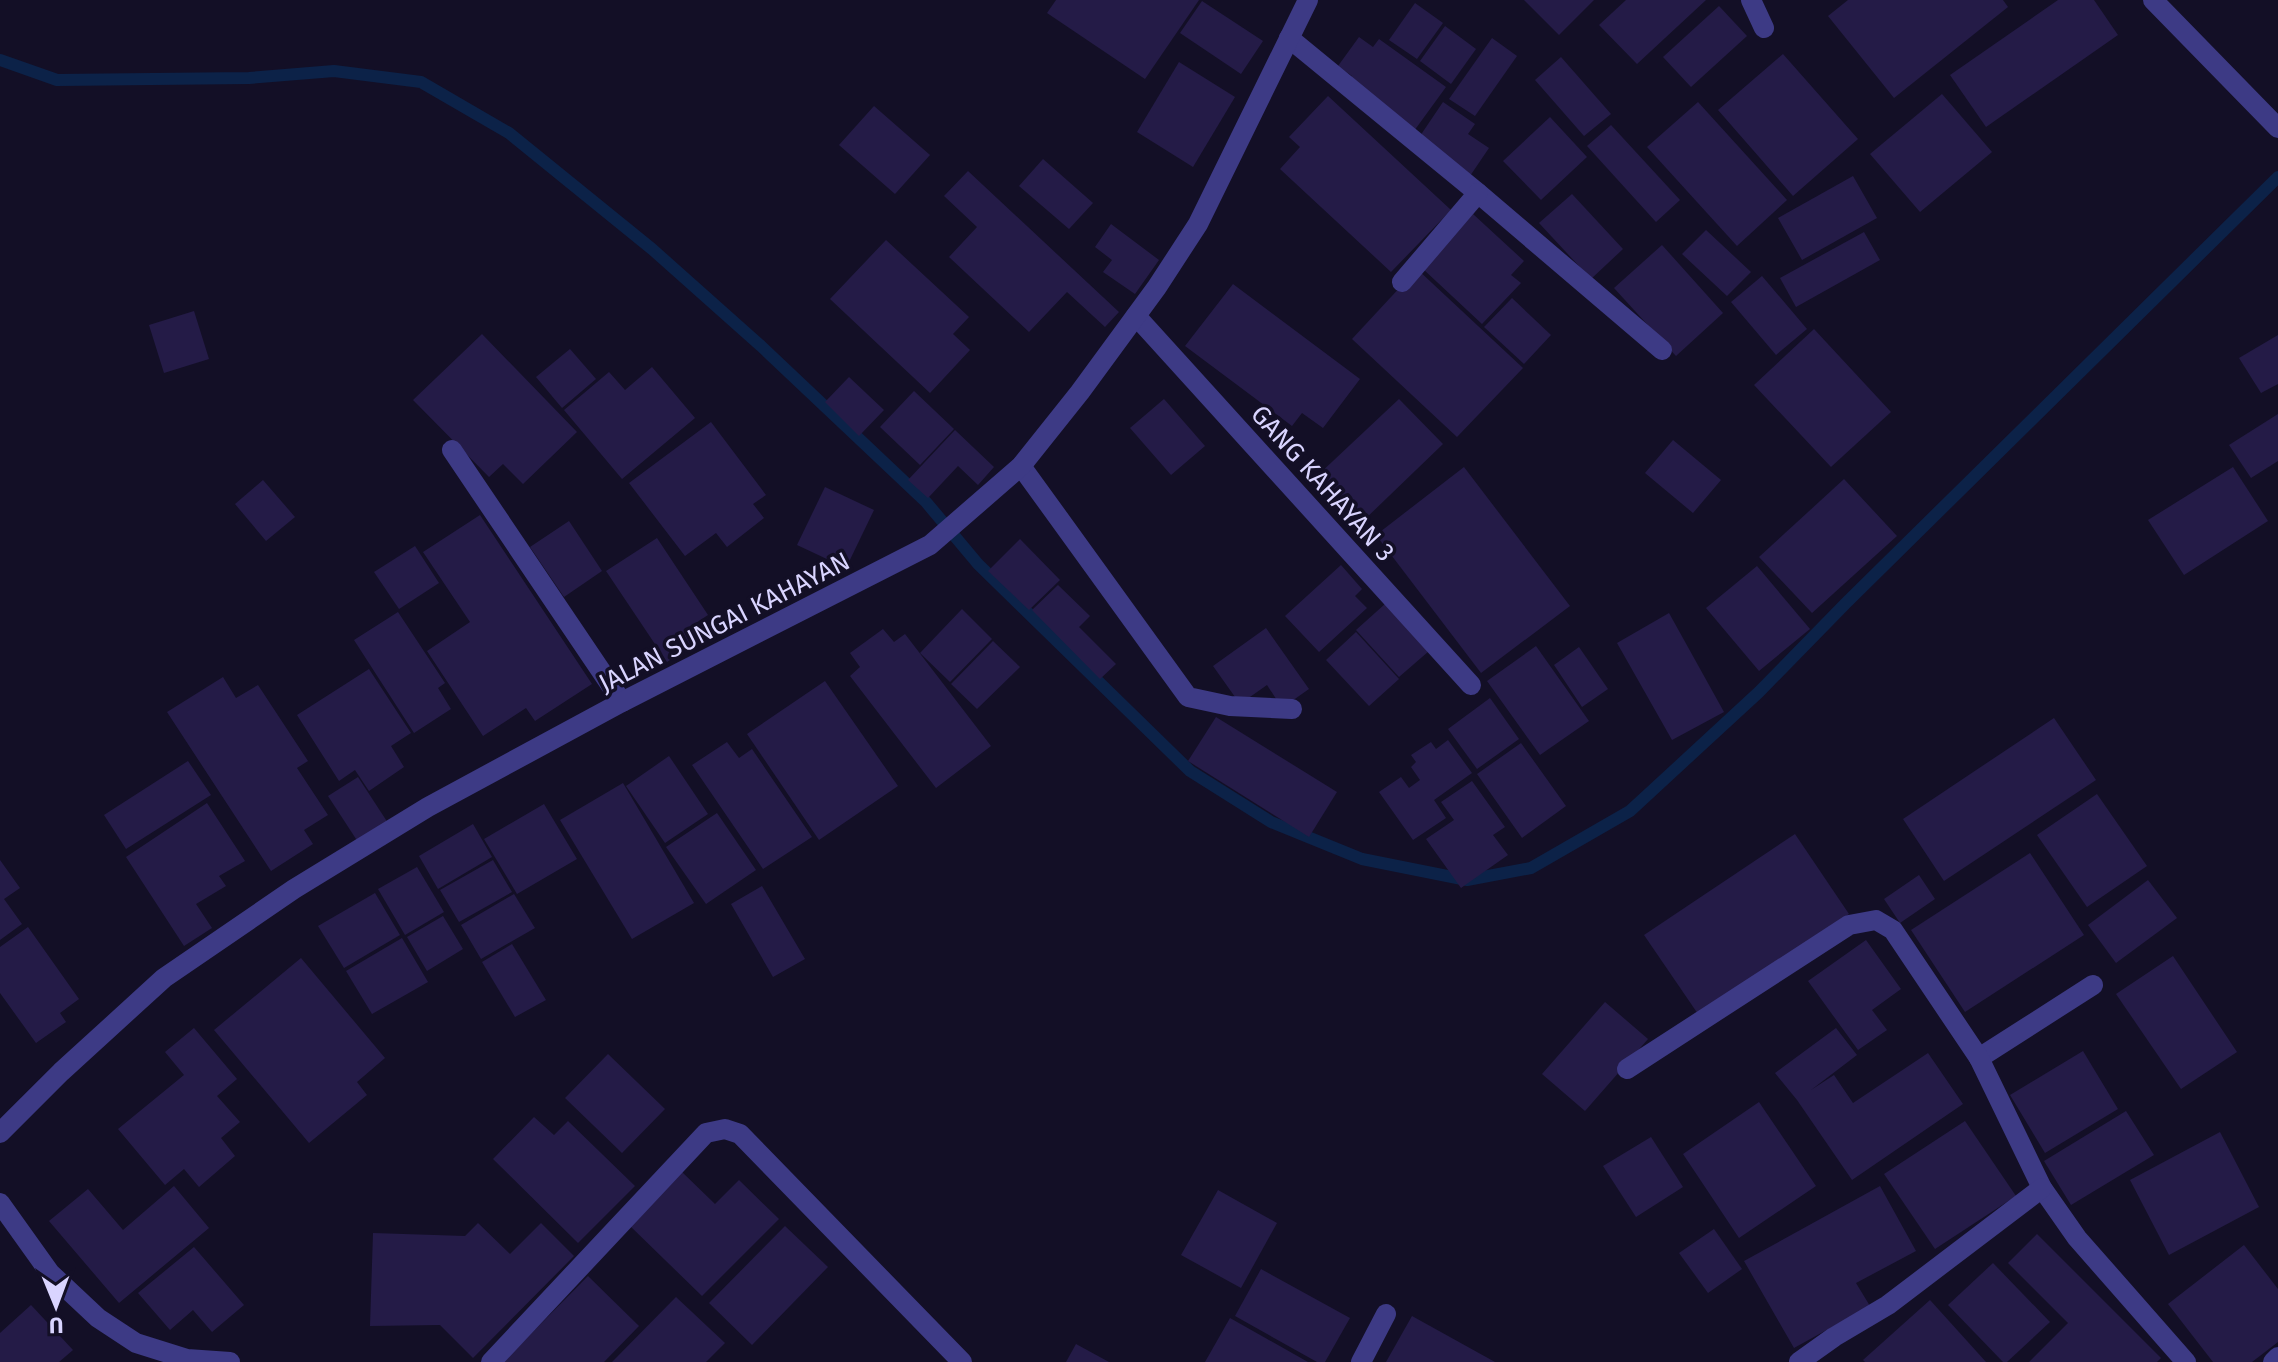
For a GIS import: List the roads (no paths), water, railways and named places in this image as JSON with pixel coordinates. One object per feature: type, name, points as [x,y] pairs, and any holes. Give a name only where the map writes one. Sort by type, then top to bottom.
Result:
[{"type":"street","name":"JALAN SUNGAI KAHAYAN","points":[[0,1133],[61,1072],[164,978],[294,889],[401,823],[622,702],[930,545],[1021,466],[1136,316],[1198,224],[1308,0]]},
{"type":"street","points":[[1751,0],[1764,28]]},
{"type":"street","points":[[2153,0],[2278,128]]},
{"type":"street","points":[[1289,38],[1662,350]]},
{"type":"street","points":[[1402,282],[1478,193]]},
{"type":"street","name":"GANG KAHAYAN 3","points":[[1136,316],[1471,685]]},
{"type":"street","points":[[452,450],[622,702]]},
{"type":"street","points":[[1021,466],[1188,697],[1230,706],[1292,709]]},
{"type":"street","points":[[1627,1069],[1849,925],[1876,920],[1893,930],[1979,1058],[2042,1188],[2077,1238],[2186,1362]]},
{"type":"street","points":[[1979,1058],[2093,985]]},
{"type":"street","points":[[491,1362],[706,1133],[725,1129],[740,1134],[962,1362]]},
{"type":"street","points":[[1799,1362],[1888,1305],[2042,1188]]},
{"type":"street","points":[[0,1203],[50,1273],[98,1318],[136,1343],[187,1359],[230,1362]]},
{"type":"street","points":[[1361,1362],[1386,1314]]},
{"type":"street","points":[[2273,1362],[2278,1357]]},
{"type":"waterway","points":[[0,60],[57,80],[249,78],[334,71],[421,82],[509,133],[652,249],[761,346],[926,502],[978,564],[1190,771],[1271,822],[1362,859],[1467,880],[1531,868],[1630,811],[1759,692],[2278,177]]}]
